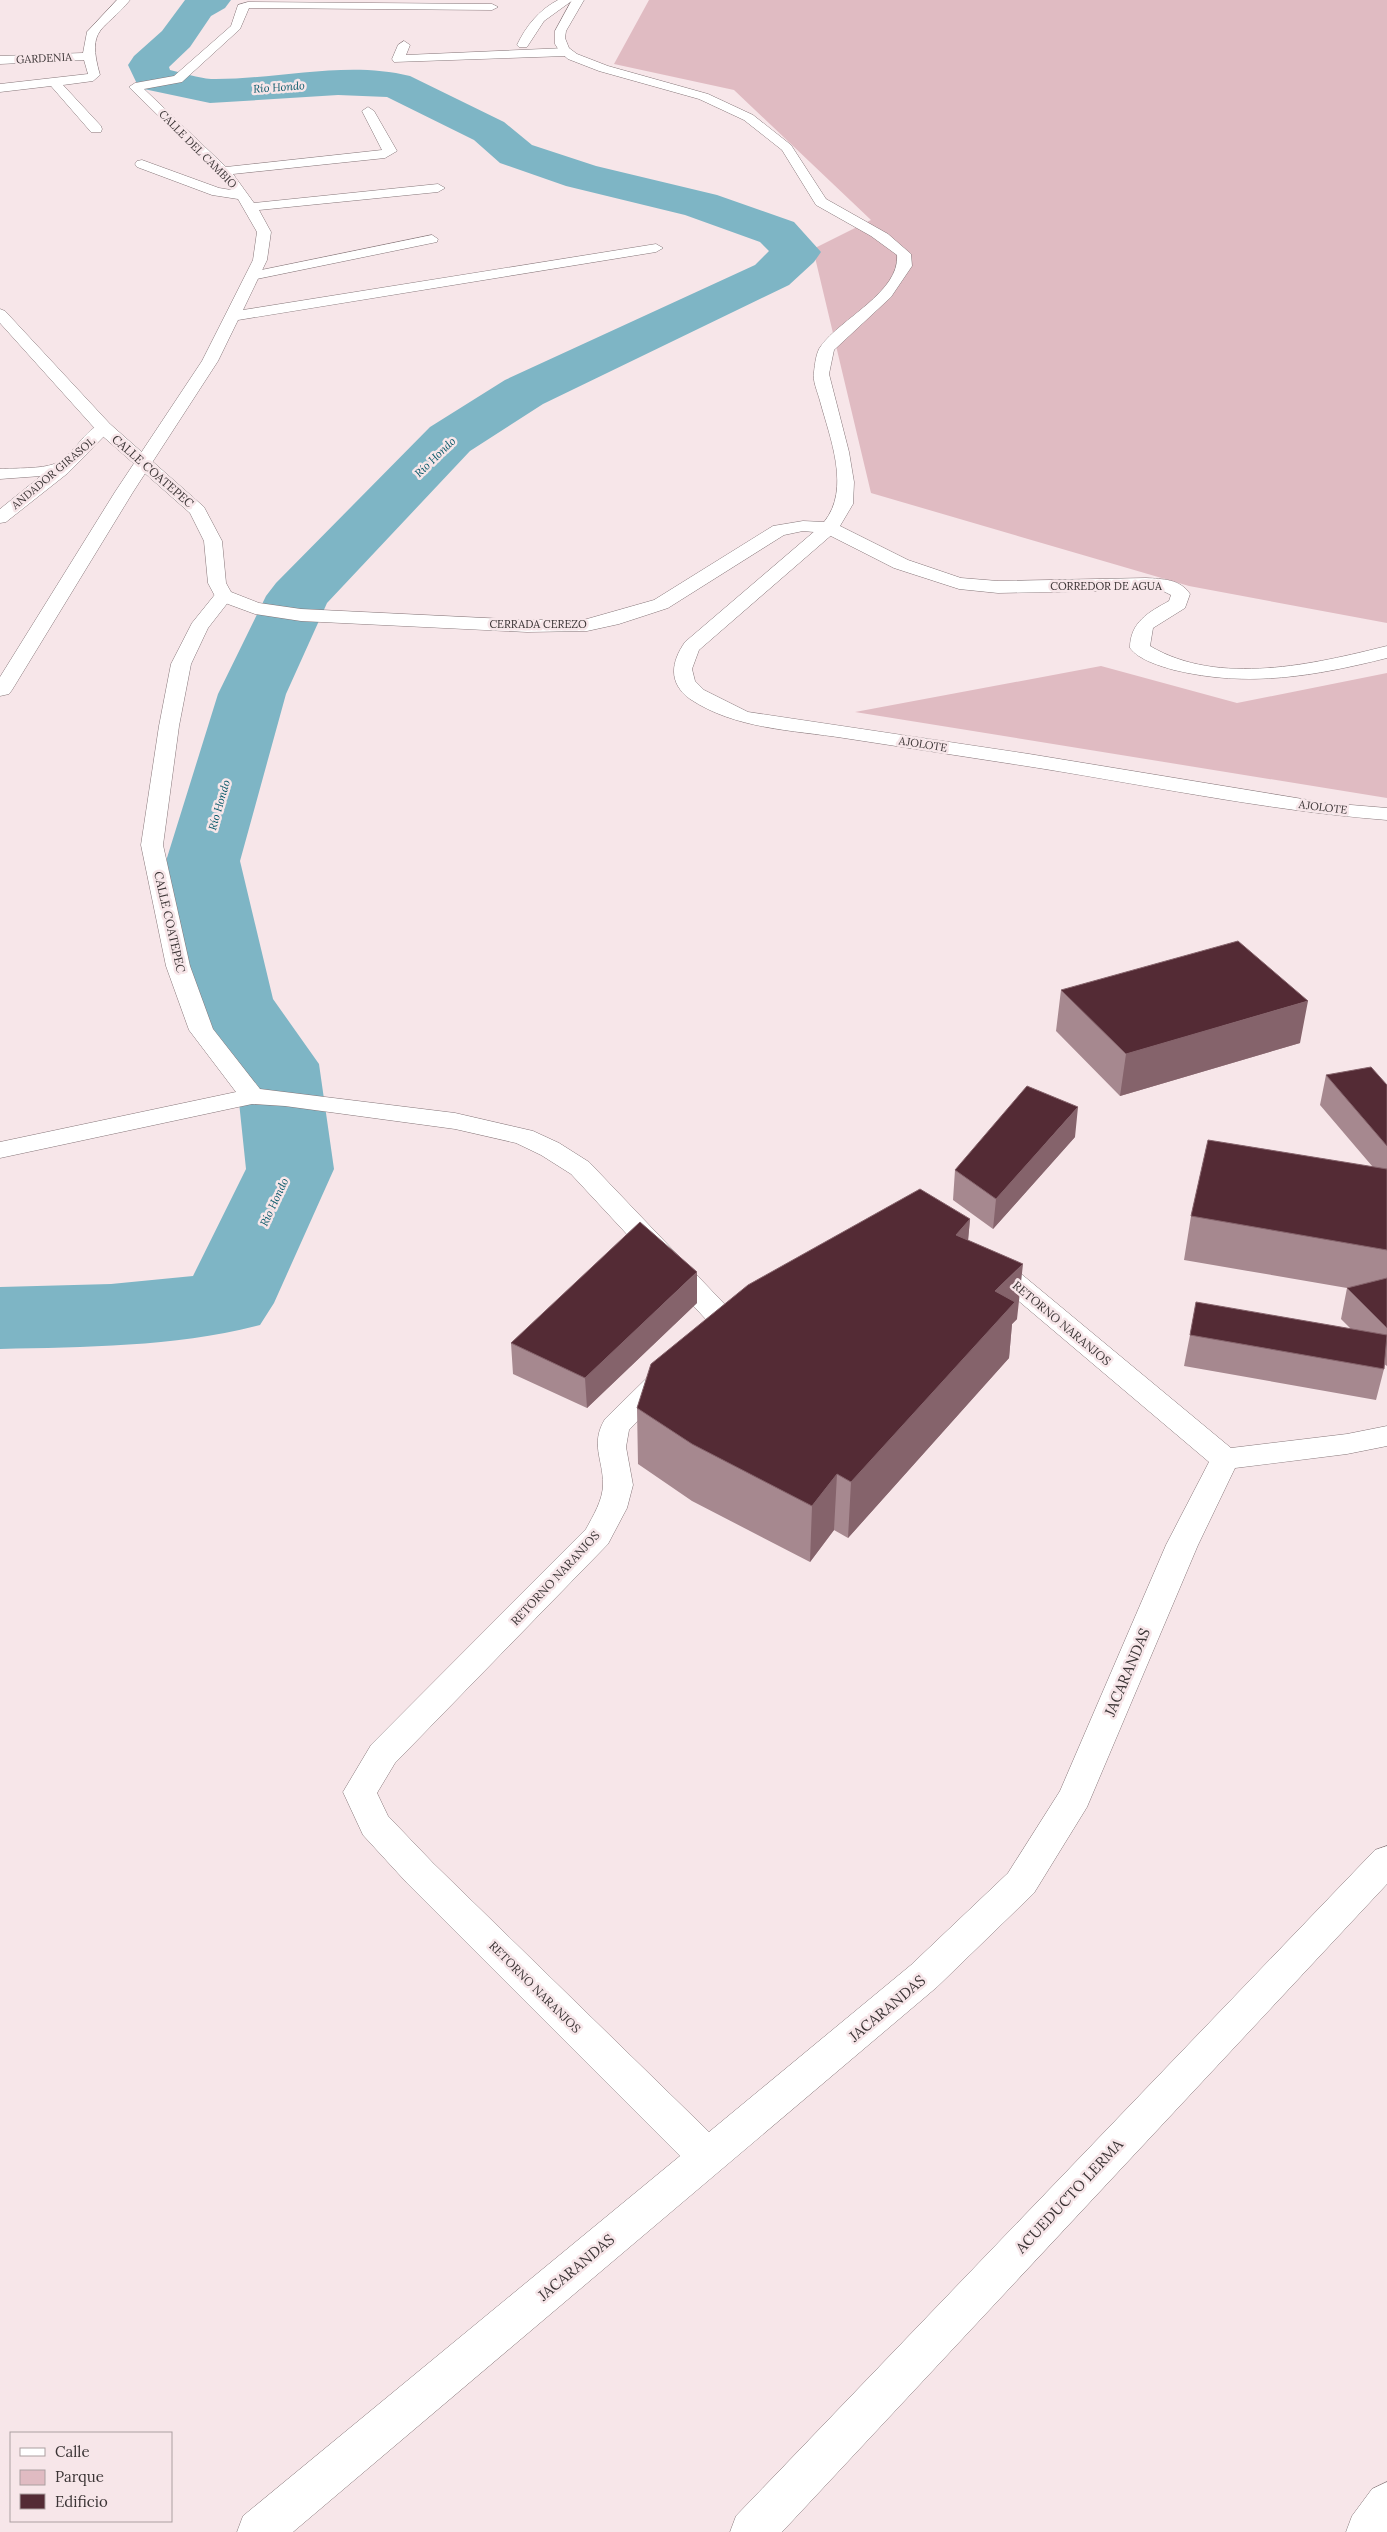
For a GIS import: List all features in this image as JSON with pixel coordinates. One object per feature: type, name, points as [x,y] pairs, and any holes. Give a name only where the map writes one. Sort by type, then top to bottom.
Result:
[{"type":"street","points":[[0,88],[94,75],[87,56],[87,45],[95,27],[124,0]]},
{"type":"street","points":[[523,46],[529,31],[550,9],[567,0]]},
{"type":"street","points":[[566,52],[559,43],[558,33],[578,0]]},
{"type":"street","name":"CALLE DEL CAMBIO","points":[[2,690],[124,492],[210,360],[260,260],[264,232],[247,201],[223,171],[134,87],[178,79],[236,27],[242,7],[257,5],[492,7]]},
{"type":"street","points":[[404,45],[398,59],[566,52]]},
{"type":"street","name":"AJOLOTE","points":[[566,52],[596,64],[689,91],[726,106],[755,122],[780,142],[795,159],[822,202],[888,238],[904,254],[905,266],[886,294],[827,348],[823,359],[821,374],[844,470],[846,494],[842,511],[829,528],[692,646],[685,657],[682,669],[686,683],[697,694],[743,717],[1029,760],[1327,809],[1387,814]]},
{"type":"street","name":"GARDENIA","points":[[0,60],[87,56]]},
{"type":"street","points":[[54,82],[96,129]]},
{"type":"street","points":[[223,171],[385,154],[390,151],[368,111]]},
{"type":"street","points":[[142,164],[247,201],[438,188]]},
{"type":"street","points":[[233,316],[656,248]]},
{"type":"street","name":"CALLE COATEPEC","points":[[0,314],[104,428],[145,462],[198,511],[213,541],[217,567],[217,583],[224,596],[199,627],[181,664],[169,726],[152,845],[178,966],[201,1030],[254,1096]]},
{"type":"street","name":"ANDADOR GIRASOL","points":[[0,518],[62,469],[104,428]]},
{"type":"street","points":[[0,474],[62,469]]},
{"type":"street","name":"CERRADA CEREZO","points":[[224,596],[255,608],[370,620],[526,626],[587,625],[632,615],[661,604],[779,530],[803,526],[829,528]]},
{"type":"street","name":"CORREDOR DE AGUA","points":[[829,528],[901,564],[959,583],[998,587],[1146,584],[1175,588],[1181,594],[1178,604],[1146,622],[1138,637],[1140,648],[1156,659],[1182,666],[1230,675],[1271,676],[1330,666],[1387,652]]},
{"type":"street","points":[[0,1150],[254,1096]]},
{"type":"street","name":"RETORNO NARANJOS","points":[[254,1096],[285,1098],[455,1121],[524,1137],[550,1149],[580,1168],[714,1331],[615,1426],[611,1447],[618,1485],[612,1508],[597,1536],[383,1754],[360,1792],[375,1825],[420,1873],[708,2157]]},
{"type":"street","name":"RETORNO NARANJOS","points":[[974,1249],[1225,1459]]},
{"type":"street","points":[[1225,1459],[1347,1444],[1387,1436]]},
{"type":"street","name":"JACARANDAS","points":[[259,2532],[924,1976],[1021,1883],[1075,1797],[1182,1545],[1225,1459]]},
{"type":"street","name":"ACUEDUCTO LERMA","points":[[752,2532],[1387,1860]]},
{"type":"street","points":[[1368,2532],[1387,2504]]},
{"type":"lane","points":[[252,276],[432,239]]},
{"type":"green space","points":[[649,0],[1387,0],[1387,623],[1189,586],[871,493],[813,249],[871,220],[734,90],[614,64]]},
{"type":"green space","points":[[1101,666],[1237,703],[1387,673],[1387,798],[855,712]]},
{"type":"building","points":[[1238,941],[1308,1001],[1126,1054],[1061,990]]},
{"type":"building","points":[[1371,1067],[1387,1085],[1387,1146],[1326,1075]]},
{"type":"building","points":[[1027,1086],[1078,1107],[996,1199],[955,1170]]},
{"type":"building","points":[[1208,1140],[1387,1169],[1387,1250],[1191,1216]]},
{"type":"building","points":[[920,1189],[970,1219],[956,1235],[1023,1264],[995,1291],[1015,1302],[851,1482],[837,1474],[812,1506],[692,1444],[637,1408],[651,1364],[748,1285]]},
{"type":"building","points":[[640,1222],[697,1272],[585,1378],[511,1343]]},
{"type":"building","points":[[1387,1278],[1387,1328],[1347,1288]]},
{"type":"building","points":[[1196,1302],[1387,1335],[1384,1369],[1190,1335]]},
{"type":"waterway","name":"Río Hondo","points":[[0,1318],[111,1315],[227,1303],[290,1169],[277,1064],[233,999],[203,861],[252,694],[298,596],[450,439],[524,392],[772,275],[797,252],[777,232],[701,205],[582,176],[516,154],[489,131],[395,85],[338,83],[210,91],[153,79],[148,65],[176,39],[198,8],[212,0]]}]
